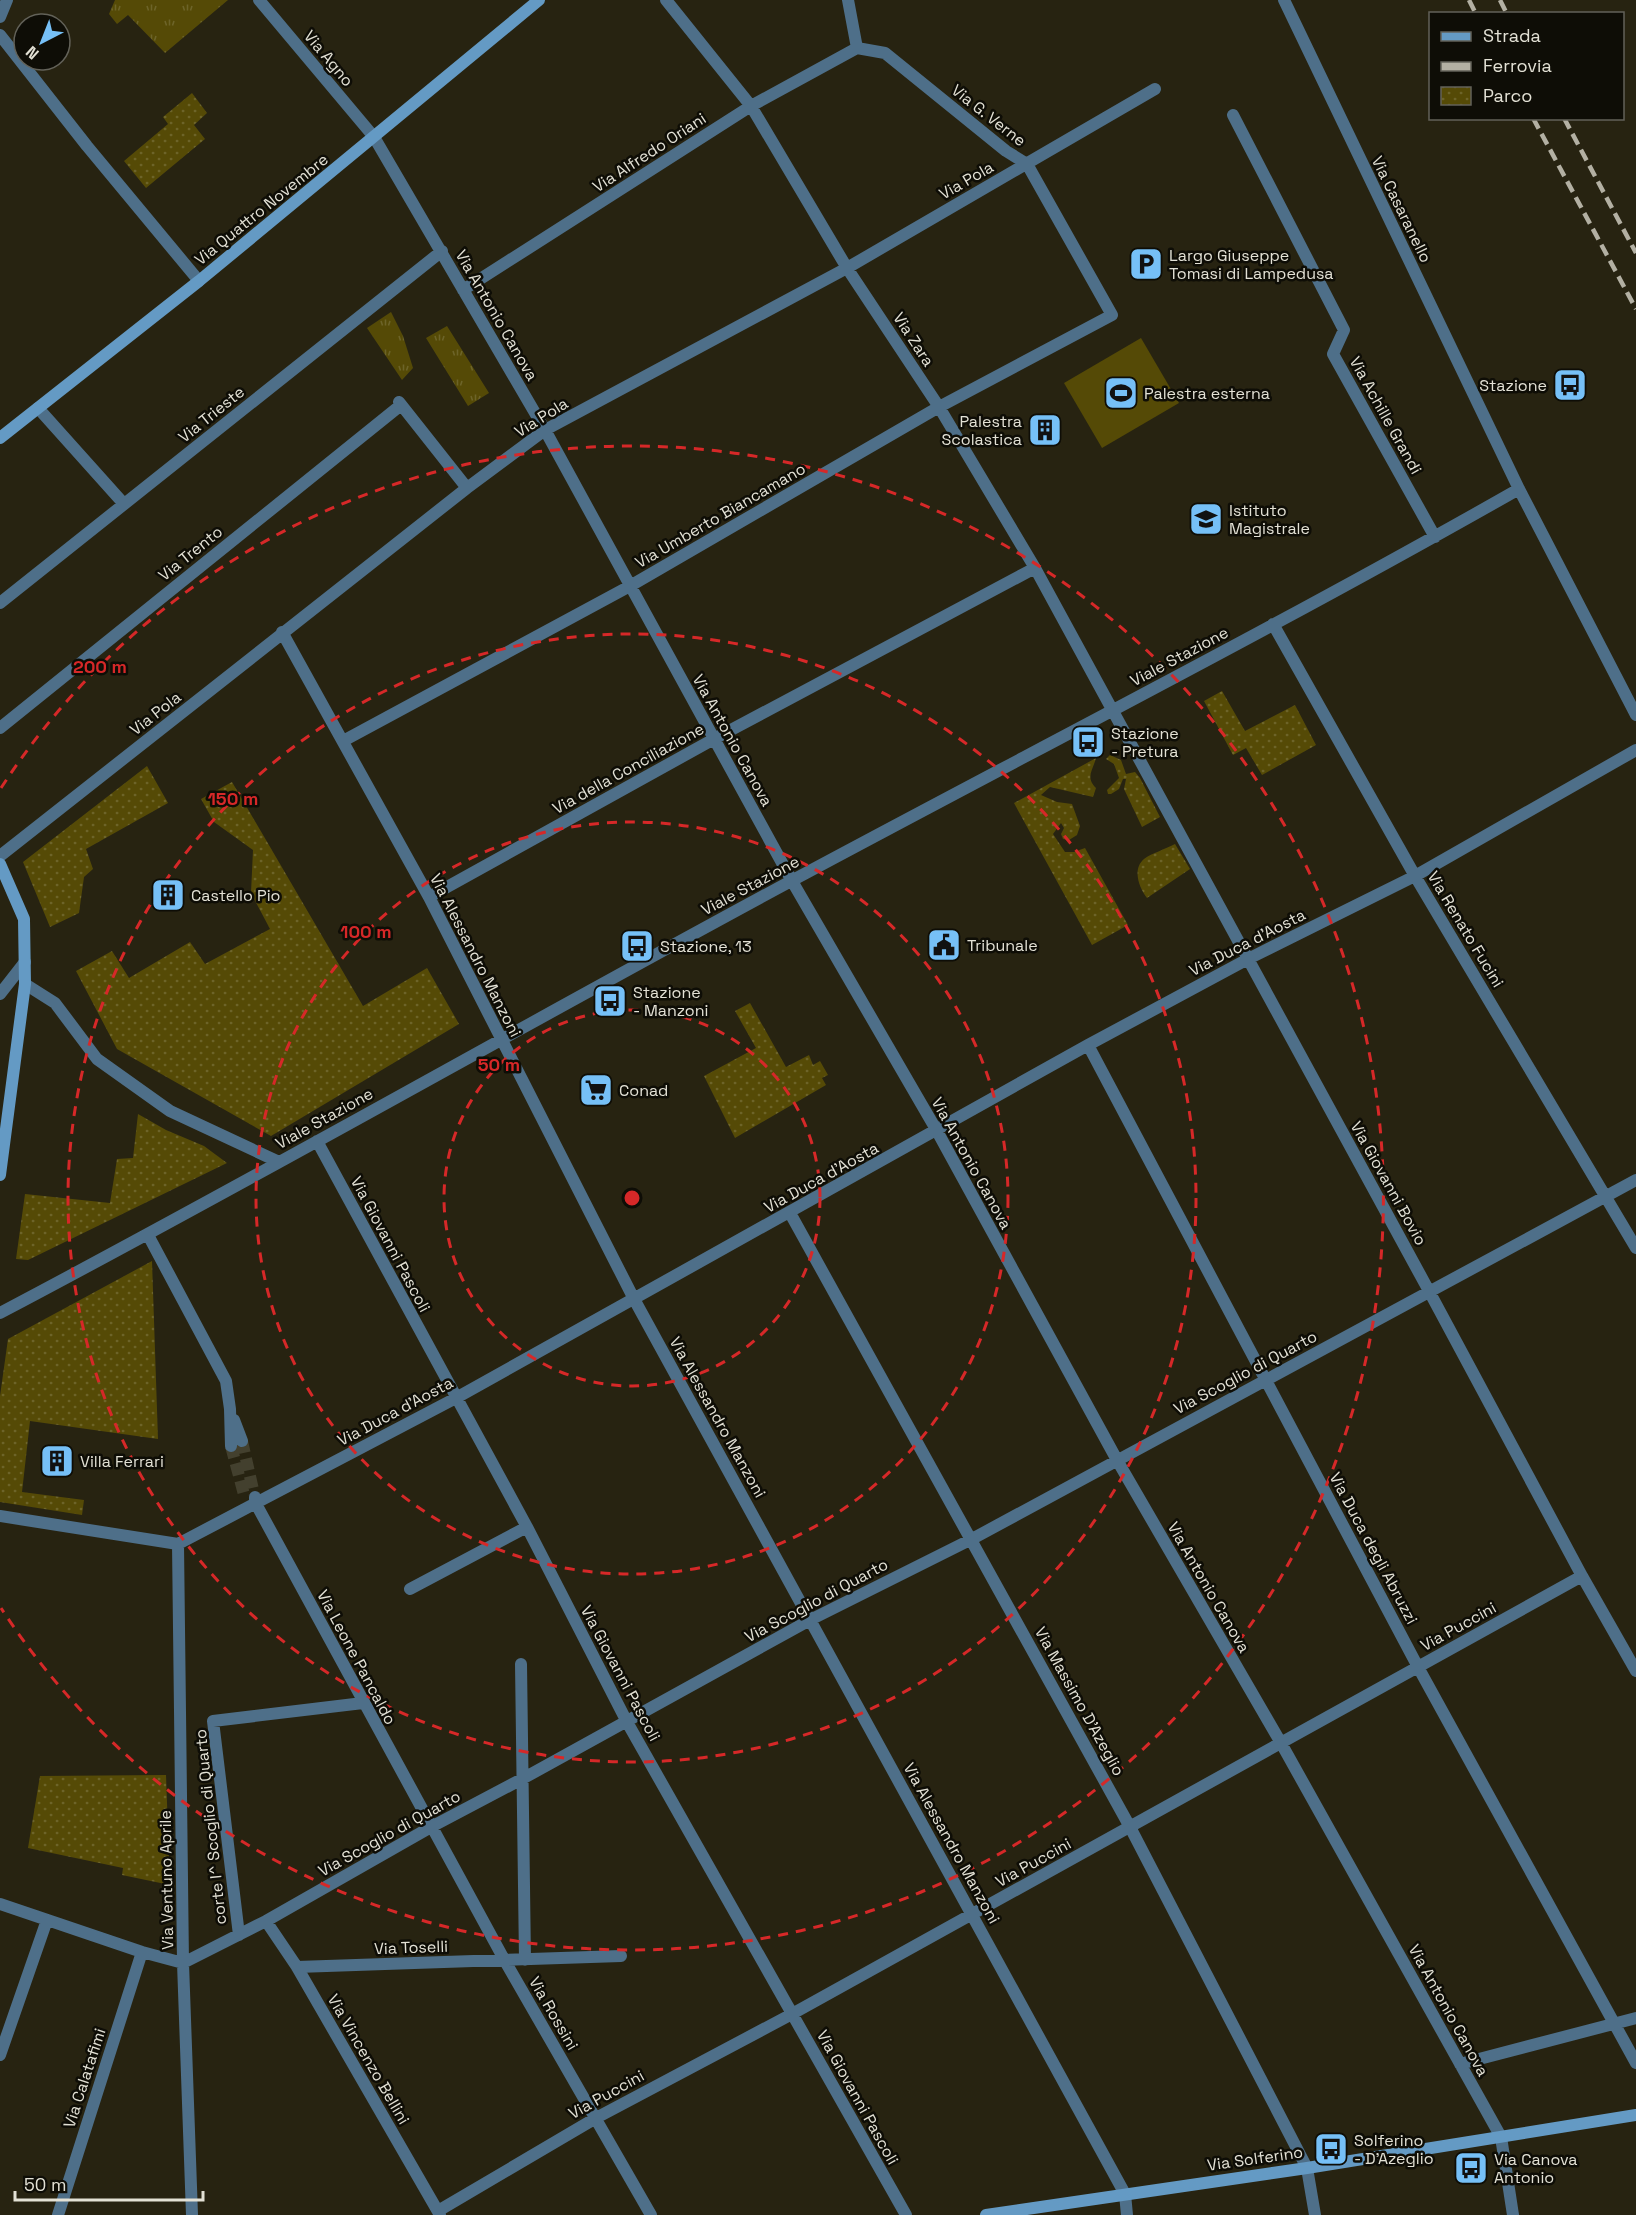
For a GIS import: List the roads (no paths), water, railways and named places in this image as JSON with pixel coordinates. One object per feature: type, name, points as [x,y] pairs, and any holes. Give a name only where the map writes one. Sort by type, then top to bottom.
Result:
[{"type":"street","points":[[0,17],[7,0]]},
{"type":"street","name":"Via Agno","points":[[259,0],[374,137]]},
{"type":"street","name":"Via Quattro Novembre","points":[[0,438],[200,281],[539,0]]},
{"type":"street","name":"Via Zara","points":[[666,0],[751,106],[848,268],[939,407],[1035,568],[1113,711]]},
{"type":"street","points":[[848,0],[857,48]]},
{"type":"street","name":"Via Casaranello","points":[[1284,0],[1545,543],[1636,715]]},
{"type":"street","points":[[0,35],[87,146],[200,281]]},
{"type":"street","name":"Via Alfredo Oriani","points":[[463,290],[751,106],[857,48]]},
{"type":"street","name":"Via G. Verne","points":[[857,48],[885,53],[1006,151],[1027,164],[1112,315]]},
{"type":"street","name":"Via Pola","points":[[0,856],[467,488],[545,430],[848,268],[1155,89]]},
{"type":"street","name":"Via Achille Grandi","points":[[1233,115],[1344,330],[1333,354],[1435,537]]},
{"type":"street","name":"Via Antonio Canova","points":[[374,137],[545,430],[792,881],[937,1131],[1117,1460],[1281,1743],[1501,2137],[1513,2215]]},
{"type":"street","name":"Via Trieste","points":[[0,603],[442,251]]},
{"type":"street","name":"Via Umberto Biancamano","points":[[343,741],[630,586],[939,407],[1112,315]]},
{"type":"street","name":"Via Trento","points":[[0,728],[400,404],[467,488]]},
{"type":"street","points":[[38,408],[124,504]]},
{"type":"street","name":"Viale Stazione","points":[[0,1313],[148,1235],[500,1039],[1113,711],[1435,537],[1519,489]]},
{"type":"street","name":"Via della Conciliazione","points":[[429,897],[714,739],[1035,568]]},
{"type":"street","name":"Via Renato Fucini","points":[[1273,624],[1415,876],[1636,1248]]},
{"type":"street","name":"Via Alessandro Manzoni","points":[[282,634],[429,897],[634,1299],[1125,2194],[1127,2215]]},
{"type":"street","name":"Via Giovanni Bovio","points":[[1113,711],[1582,1576],[1636,1671]]},
{"type":"street","name":"Via Duca d'Aosta","points":[[178,1544],[250,1500],[456,1398],[1088,1045],[1248,959],[1415,876],[1636,750]]},
{"type":"street","points":[[0,864],[24,919],[25,962],[25,984],[0,1175]]},
{"type":"street","points":[[0,994],[25,962]]},
{"type":"street","points":[[25,984],[55,1003],[97,1059],[170,1111],[279,1162]]},
{"type":"street","name":"Via Duca degli Abruzzi","points":[[1088,1045],[1418,1667],[1636,2063]]},
{"type":"street","name":"Via Giovanni Pascoli","points":[[317,1141],[527,1527],[627,1722],[906,2215]]},
{"type":"street","name":"Via Scoglio di Quarto","points":[[183,1962],[266,1921],[431,1827],[810,1620],[972,1539],[1636,1180]]},
{"type":"street","name":"Via Massimo D'Azeglio","points":[[790,1213],[1130,1827],[1307,2168],[1315,2215]]},
{"type":"street","points":[[148,1235],[226,1381],[236,1444]]},
{"type":"street","name":"Via Leone Pancaldo","points":[[250,1500],[431,1827]]},
{"type":"street","points":[[0,1516],[178,1544]]},
{"type":"street","points":[[411,1589],[527,1527]]},
{"type":"street","name":"Via Ventuno Aprile","points":[[178,1544],[183,1962],[192,2215]]},
{"type":"street","name":"Via Puccini","points":[[439,2213],[596,2118],[792,2014],[1582,1576]]},
{"type":"street","points":[[521,1664],[525,1960]]},
{"type":"street","name":"corte I^ Scoglio di Quarto","points":[[239,1935],[213,1721],[363,1703]]},
{"type":"street","name":"Via Rossini","points":[[431,1827],[651,2215]]},
{"type":"street","points":[[0,1904],[142,1952],[183,1962]]},
{"type":"street","points":[[0,2055],[47,1920]]},
{"type":"street","name":"Via Vincenzo Bellini","points":[[266,1921],[297,1967],[439,2213]]},
{"type":"street","name":"Via Calatafimi","points":[[58,2215],[142,1952]]},
{"type":"street","name":"Via Toselli","points":[[297,1967],[621,1956]]},
{"type":"street","points":[[1460,2064],[1636,2018]]},
{"type":"street","name":"Via Solferino","points":[[986,2215],[1307,2168],[1636,2115]]},
{"type":"tunnel","points":[[242,1441],[254,1494]]},
{"type":"tunnel","points":[[231,1446],[245,1498]]},
{"type":"railway","points":[[1469,0],[1475,12]]},
{"type":"railway","points":[[1500,0],[1506,12]]},
{"type":"railway","points":[[1534,120],[1636,309]]},
{"type":"railway","points":[[1565,120],[1636,253]]},
{"type":"place","name":"Largo Giuseppe Tomasi di Lampedusa","points":[[1146,264]]},
{"type":"place","name":"Stazione","points":[[1570,385]]},
{"type":"place","name":"Palestra esterna","points":[[1121,393]]},
{"type":"place","name":"Palestra Scolastica","points":[[1045,430]]},
{"type":"place","name":"Istituto Magistrale","points":[[1206,519]]},
{"type":"place","name":"Stazione - Pretura","points":[[1088,742]]},
{"type":"place","name":"Castello Pio","points":[[168,895]]},
{"type":"place","name":"Tribunale","points":[[944,945]]},
{"type":"place","name":"Stazione, 13","points":[[637,946]]},
{"type":"place","name":"Stazione - Manzoni","points":[[610,1001]]},
{"type":"place","name":"Conad","points":[[596,1090]]},
{"type":"place","name":"Villa Ferrari","points":[[57,1461]]},
{"type":"place","name":"Solferino - D'Azeglio","points":[[1331,2149]]},
{"type":"place","name":"Via Canova Antonio","points":[[1471,2168]]}]
